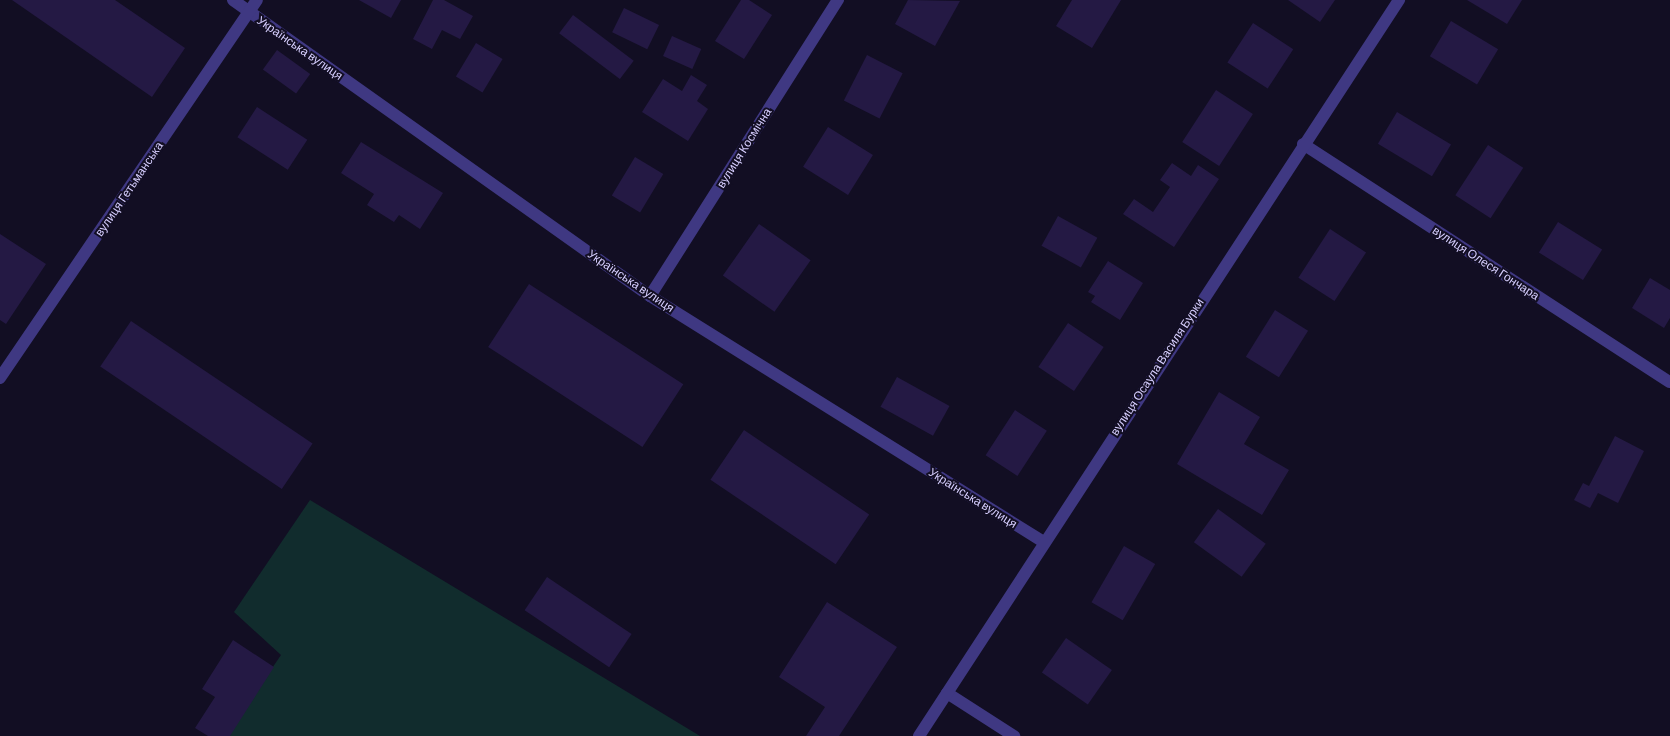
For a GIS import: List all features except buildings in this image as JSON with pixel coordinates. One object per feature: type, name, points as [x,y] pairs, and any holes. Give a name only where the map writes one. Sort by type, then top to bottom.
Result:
[{"type":"street","name":"Українська вулиця","points":[[232,0],[650,296],[1044,542]]},
{"type":"street","name":"вулиця Гетьманська","points":[[0,378],[257,0]]},
{"type":"street","name":"вулиця Космічна","points":[[650,296],[838,0]]},
{"type":"street","name":"вулиця Осаула Василя Бурки","points":[[918,736],[1302,144],[1398,0]]},
{"type":"street","name":"вулиця Олеся Гончара","points":[[1302,144],[1670,382]]},
{"type":"street","points":[[947,692],[1014,736]]},
{"type":"green space","points":[[310,500],[700,736],[226,736],[281,655],[234,612]]}]
